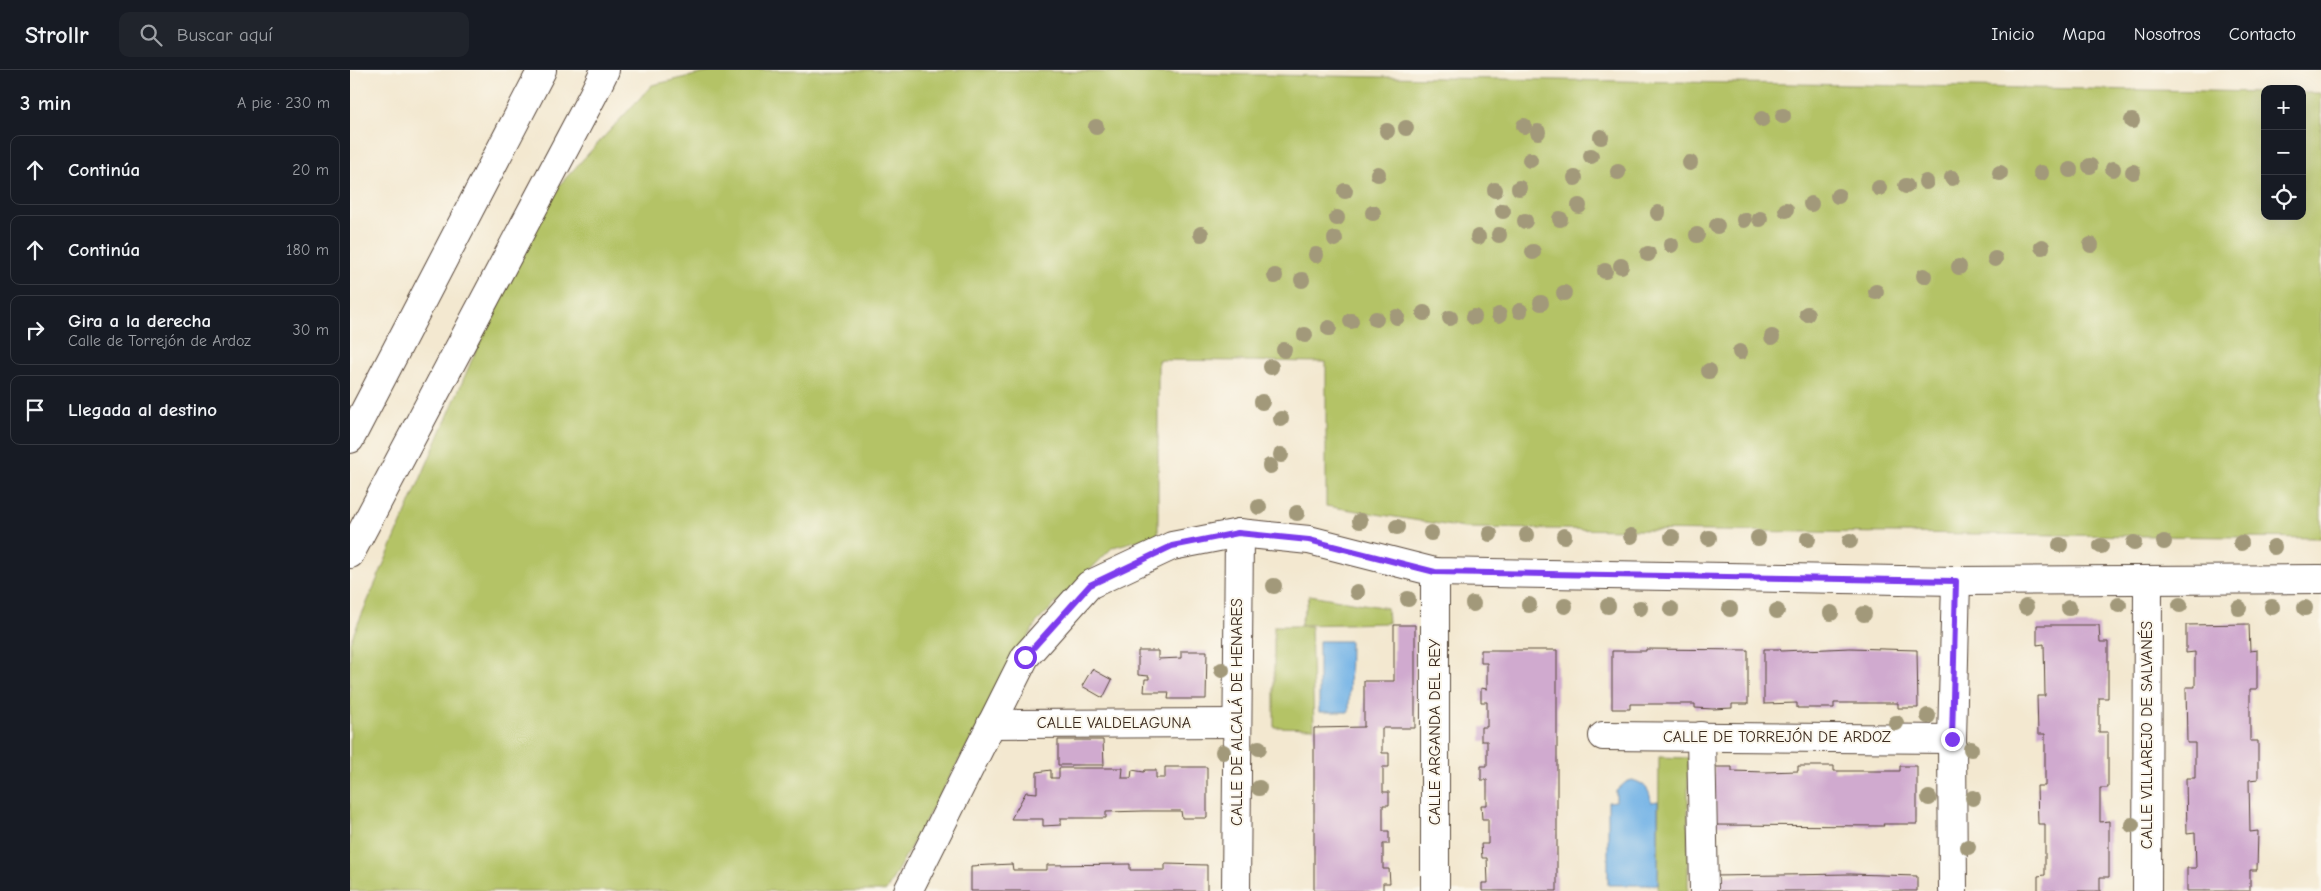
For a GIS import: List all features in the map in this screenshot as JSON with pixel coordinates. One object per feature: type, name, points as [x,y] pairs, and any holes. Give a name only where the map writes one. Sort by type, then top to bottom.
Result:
[{"type":"main road","points":[[350,554],[593,95],[604,70]]},
{"type":"main road","points":[[350,439],[537,82]]},
{"type":"main road","points":[[908,891],[1025,657],[1090,585],[1172,546],[1238,533],[1309,540],[1435,572],[1956,581],[2321,579]]},
{"type":"main road","name":"CALLE DE ALCALÁ DE HENARES","points":[[1236,891],[1238,533]]},
{"type":"main road","name":"CALLE ARGANDA DEL REY","points":[[1435,572],[1435,891]]},
{"type":"main road","name":"CALLE VILLAREJO DE SALVANÉS","points":[[2147,891],[2148,580]]},
{"type":"main road","points":[[1952,891],[1952,739],[1956,581]]},
{"type":"main road","name":"CALLE VALDELAGUNA","points":[[991,724],[1236,723]]},
{"type":"main road","name":"CALLE DE TORREJÓN DE ARDOZ","points":[[1603,736],[1952,739]]},
{"type":"main road","points":[[1701,736],[1704,891]]},
{"type":"green space","points":[[718,70],[976,70],[2261,92],[2261,220],[2306,220],[2306,93],[2321,93],[2321,538],[1464,528],[1326,506],[1326,362],[1158,360],[1158,535],[1113,547],[1036,623],[886,891],[350,891],[350,642],[537,209],[652,85]]},
{"type":"green space","points":[[1310,595],[1387,608],[1388,623],[1300,625]]},
{"type":"green space","points":[[1274,626],[1311,626],[1314,728],[1274,727]]},
{"type":"green space","points":[[1659,757],[1688,758],[1688,891],[1658,891]]},
{"type":"water","points":[[1319,641],[1350,641],[1349,712],[1319,712]]},
{"type":"water","points":[[1632,780],[1646,787],[1651,802],[1658,801],[1658,885],[1608,885],[1608,802],[1616,801],[1616,791],[1626,782]]},
{"type":"building","points":[[2249,624],[2250,651],[2257,650],[2257,689],[2250,689],[2250,741],[2258,741],[2258,779],[2249,780],[2250,832],[2258,831],[2257,870],[2250,870],[2250,891],[2187,891],[2187,868],[2196,868],[2195,833],[2187,834],[2186,778],[2195,778],[2195,743],[2187,743],[2186,687],[2195,687],[2195,652],[2186,653],[2186,625]]},
{"type":"building","points":[[1394,625],[1415,625],[1415,728],[1382,728],[1382,753],[1389,753],[1389,767],[1383,767],[1383,792],[1389,792],[1389,805],[1383,805],[1383,831],[1389,831],[1389,844],[1383,844],[1383,869],[1389,869],[1390,883],[1383,883],[1383,891],[1314,891],[1314,728],[1364,727],[1364,681],[1394,681]]},
{"type":"building","points":[[2037,625],[2099,625],[2100,642],[2108,642],[2108,698],[2099,698],[2099,732],[2108,732],[2108,788],[2100,788],[2100,822],[2109,821],[2109,877],[2100,877],[2100,891],[2038,891],[2038,876],[2045,875],[2045,824],[2038,824],[2037,786],[2045,786],[2045,734],[2038,734],[2037,696],[2045,696],[2044,644],[2037,645]]},
{"type":"building","points":[[1850,648],[1917,650],[1918,708],[1898,708],[1898,703],[1834,703],[1834,708],[1797,708],[1797,703],[1764,704],[1764,649],[1780,649],[1781,651]]},
{"type":"building","points":[[1646,649],[1748,650],[1748,704],[1732,704],[1732,708],[1713,709],[1695,708],[1695,704],[1630,704],[1630,709],[1612,709],[1612,651],[1646,651]]},
{"type":"building","points":[[1481,650],[1557,650],[1557,891],[1482,891],[1482,883],[1488,883],[1487,858],[1482,858],[1481,844],[1488,844],[1488,819],[1482,819],[1481,805],[1487,805],[1487,780],[1481,780],[1481,766],[1487,766],[1487,741],[1481,741],[1481,727],[1487,727],[1487,702],[1481,702],[1481,688],[1487,689],[1487,663],[1481,663]]},
{"type":"building","points":[[1138,651],[1158,651],[1158,659],[1181,658],[1181,651],[1207,651],[1206,699],[1168,699],[1169,692],[1144,692],[1145,679],[1149,679],[1149,676],[1138,675]]},
{"type":"building","points":[[1092,669],[1112,680],[1103,698],[1082,686]]},
{"type":"building","points":[[1058,740],[1103,740],[1104,765],[1058,765]]},
{"type":"building","points":[[1798,766],[1834,766],[1834,771],[1900,771],[1900,766],[1917,766],[1917,824],[1883,824],[1884,826],[1713,825],[1714,767],[1732,767],[1732,771],[1765,772],[1798,771]]},
{"type":"building","points":[[1165,767],[1207,767],[1207,818],[1182,818],[1181,811],[1144,811],[1106,812],[1106,818],[1061,818],[1061,825],[1043,826],[1043,819],[1011,819],[1026,792],[1037,793],[1037,772],[1051,770],[1051,778],[1059,778],[1059,768],[1123,768],[1122,778],[1131,778],[1132,770],[1144,772],[1145,770],[1156,770],[1156,778],[1165,778]]},
{"type":"building","points":[[1012,864],[1013,870],[1047,870],[1047,865],[1130,864],[1130,870],[1165,870],[1165,864],[1207,865],[1207,891],[971,891],[971,866]]},
{"type":"building","points":[[1850,874],[1917,876],[1917,891],[1714,891],[1714,876]]},
{"type":"route","points":[[1025,657],[1090,585],[1172,546],[1238,533],[1309,540],[1435,572],[1956,581],[1952,739]]}]
